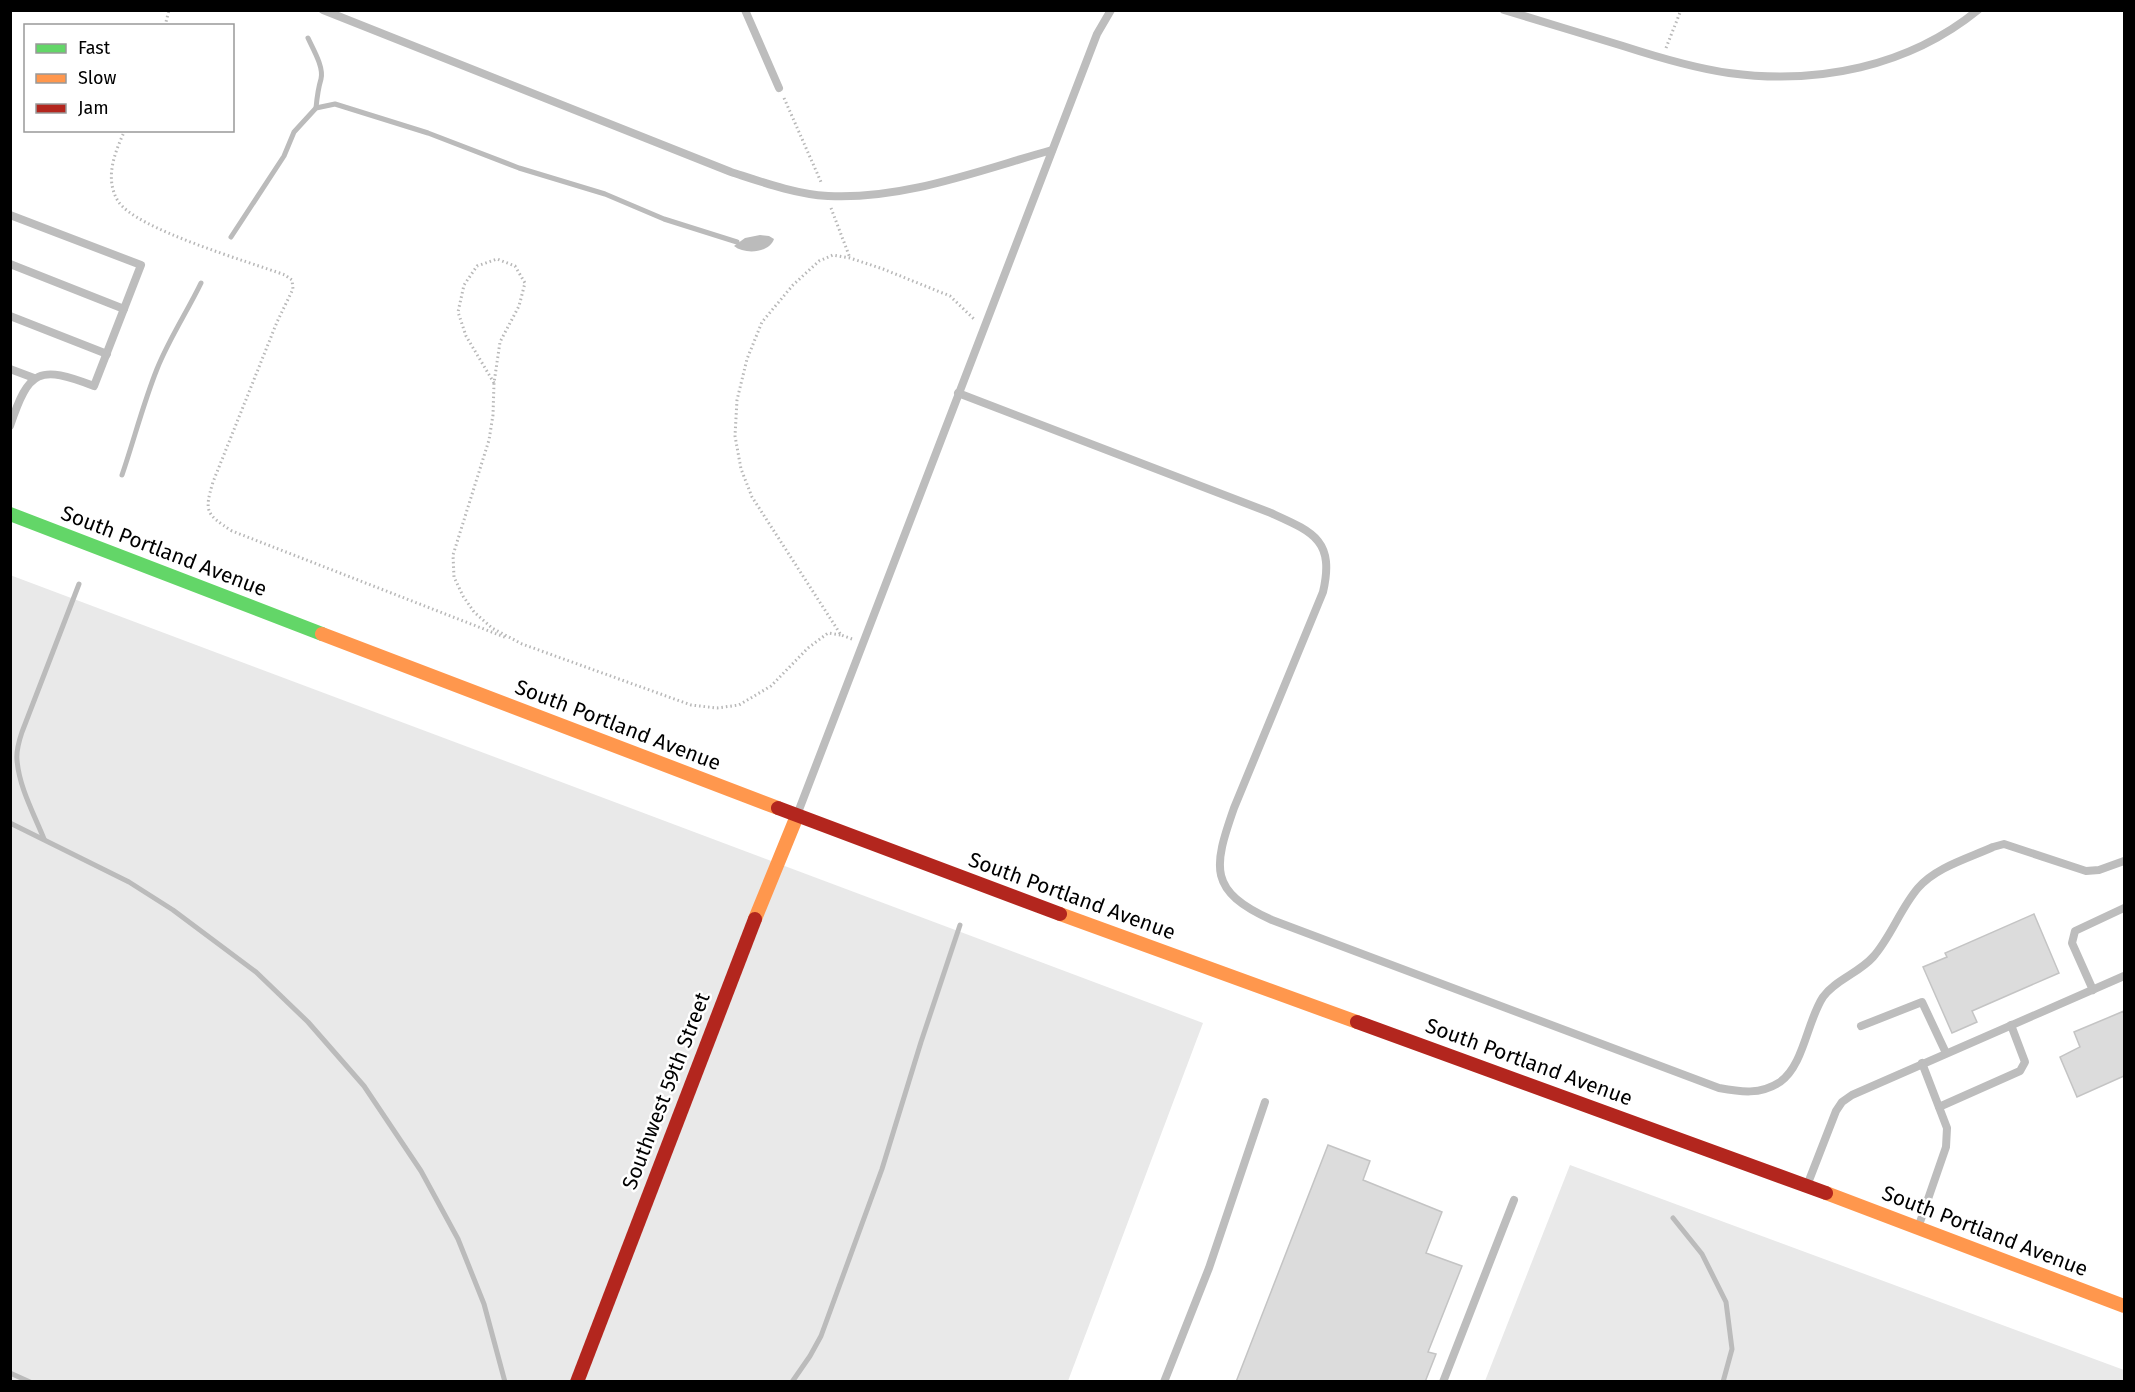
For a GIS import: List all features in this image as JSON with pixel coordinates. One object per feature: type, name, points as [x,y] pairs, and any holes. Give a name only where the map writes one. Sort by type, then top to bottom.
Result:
[{"type":"main road","name":"South Portland Avenue","points":[[10,514],[975,884],[1807,1186],[2124,1306]]},
{"type":"main road","name":"Southwest 59th Street","points":[[577,1382],[796,816]]},
{"type":"lane","points":[[323,10],[731,172],[784,189],[826,196],[894,192],[939,182],[1052,150]]},
{"type":"lane","points":[[745,10],[779,88]]},
{"type":"lane","points":[[796,816],[1097,34],[1111,10]]},
{"type":"lane","points":[[1504,10],[1662,58],[1728,73],[1789,77],[1848,71],[1908,54],[1955,29],[1978,10]]},
{"type":"lane","points":[[10,215],[141,265],[94,386],[66,375],[49,373],[34,378],[23,393],[11,420]]},
{"type":"lane","points":[[10,264],[124,309]]},
{"type":"lane","points":[[10,315],[107,354]]},
{"type":"lane","points":[[10,369],[34,378]]},
{"type":"lane","points":[[958,393],[1271,513],[1308,529],[1318,539],[1324,551],[1326,563],[1323,592],[1234,808],[1222,840],[1219,860],[1227,891],[1238,902],[1272,920],[1719,1088],[1745,1093],[1765,1090],[1781,1081],[1791,1071],[1817,1007],[1825,994],[1872,959],[1908,902],[1926,880],[1993,847],[2004,844],[2086,871],[2099,870],[2124,861]]},
{"type":"lane","points":[[2092,990],[2072,943],[2075,931],[2124,908]]},
{"type":"lane","points":[[1807,1186],[1836,1111],[1842,1102],[1865,1088],[2124,976]]},
{"type":"lane","points":[[1861,1026],[1922,1002],[1946,1053]]},
{"type":"lane","points":[[1939,1107],[2020,1071],[2025,1062],[2011,1025]]},
{"type":"lane","points":[[1918,1228],[1946,1147],[1947,1128],[1922,1063]]},
{"type":"lane","points":[[1164,1382],[1209,1268],[1264,1102]]},
{"type":"lane","points":[[1443,1382],[1514,1200]]},
{"type":"path","points":[[1662,58],[1681,10]]},
{"type":"path","points":[[779,88],[850,258]]},
{"type":"path","points":[[124,132],[111,169],[112,185],[118,201],[131,214],[160,229],[285,275],[292,280],[293,289],[277,322],[213,482],[207,502],[208,513],[217,521],[232,531],[522,644],[691,705],[717,708],[739,705],[771,686],[808,648],[828,633],[862,643]]},
{"type":"path","points":[[841,635],[752,497],[741,469],[735,436],[737,400],[747,358],[762,322],[793,285],[819,261],[833,255],[884,269],[951,296],[972,316],[981,335]]},
{"type":"path","points":[[494,383],[466,336],[458,312],[464,285],[477,266],[497,259],[515,266],[525,283],[519,306],[500,342],[489,440],[453,555],[454,577],[474,612],[492,628],[522,644]]},
{"type":"shaded area","points":[[760,235],[774,239],[762,250],[744,251],[734,246],[745,238]]},
{"type":"shaded area","points":[[10,575],[1203,1023],[1068,1381],[11,1381]]},
{"type":"shaded area","points":[[1570,1165],[2124,1370],[2124,1381],[1485,1381]]},
{"type":"building","points":[[2034,914],[2059,973],[1972,1011],[1977,1022],[1952,1033],[1923,967],[1947,957],[1945,953]]},
{"type":"building","points":[[2124,1011],[2124,1076],[2077,1097],[2060,1057],[2080,1047],[2074,1032]]},
{"type":"building","points":[[1328,1145],[1370,1161],[1363,1180],[1442,1212],[1426,1253],[1462,1266],[1428,1352],[1436,1354],[1425,1382],[1236,1382]]},
{"type":"waterway","points":[[308,38],[318,58],[322,74],[316,108]]},
{"type":"waterway","points":[[231,237],[284,156],[294,132],[316,108],[335,104],[428,133],[519,168],[605,194],[664,219],[737,242]]},
{"type":"waterway","points":[[122,475],[157,369],[201,283]]},
{"type":"waterway","points":[[44,839],[21,780],[17,750],[79,584]]},
{"type":"waterway","points":[[10,823],[129,882],[173,910],[256,972],[308,1022],[364,1086],[421,1171],[458,1239],[484,1304],[505,1382]]},
{"type":"waterway","points":[[792,1382],[821,1336],[882,1169],[960,925]]},
{"type":"waterway","points":[[1673,1218],[1702,1254],[1726,1302],[1732,1349],[1723,1382]]},
{"type":"waterway","points":[[10,1373],[30,1382]]},
{"type":"traffic: fast","points":[[10,514],[322,634]]},
{"type":"traffic: slow","points":[[322,634],[778,808]]},
{"type":"traffic: slow","points":[[755,919],[797,816]]},
{"type":"traffic: slow","points":[[1060,914],[1357,1022]]},
{"type":"traffic: slow","points":[[1826,1193],[2124,1306]]},
{"type":"traffic: jam","points":[[778,808],[1060,914]]},
{"type":"traffic: jam","points":[[577,1382],[755,919]]},
{"type":"traffic: jam","points":[[1357,1022],[1826,1193]]}]
